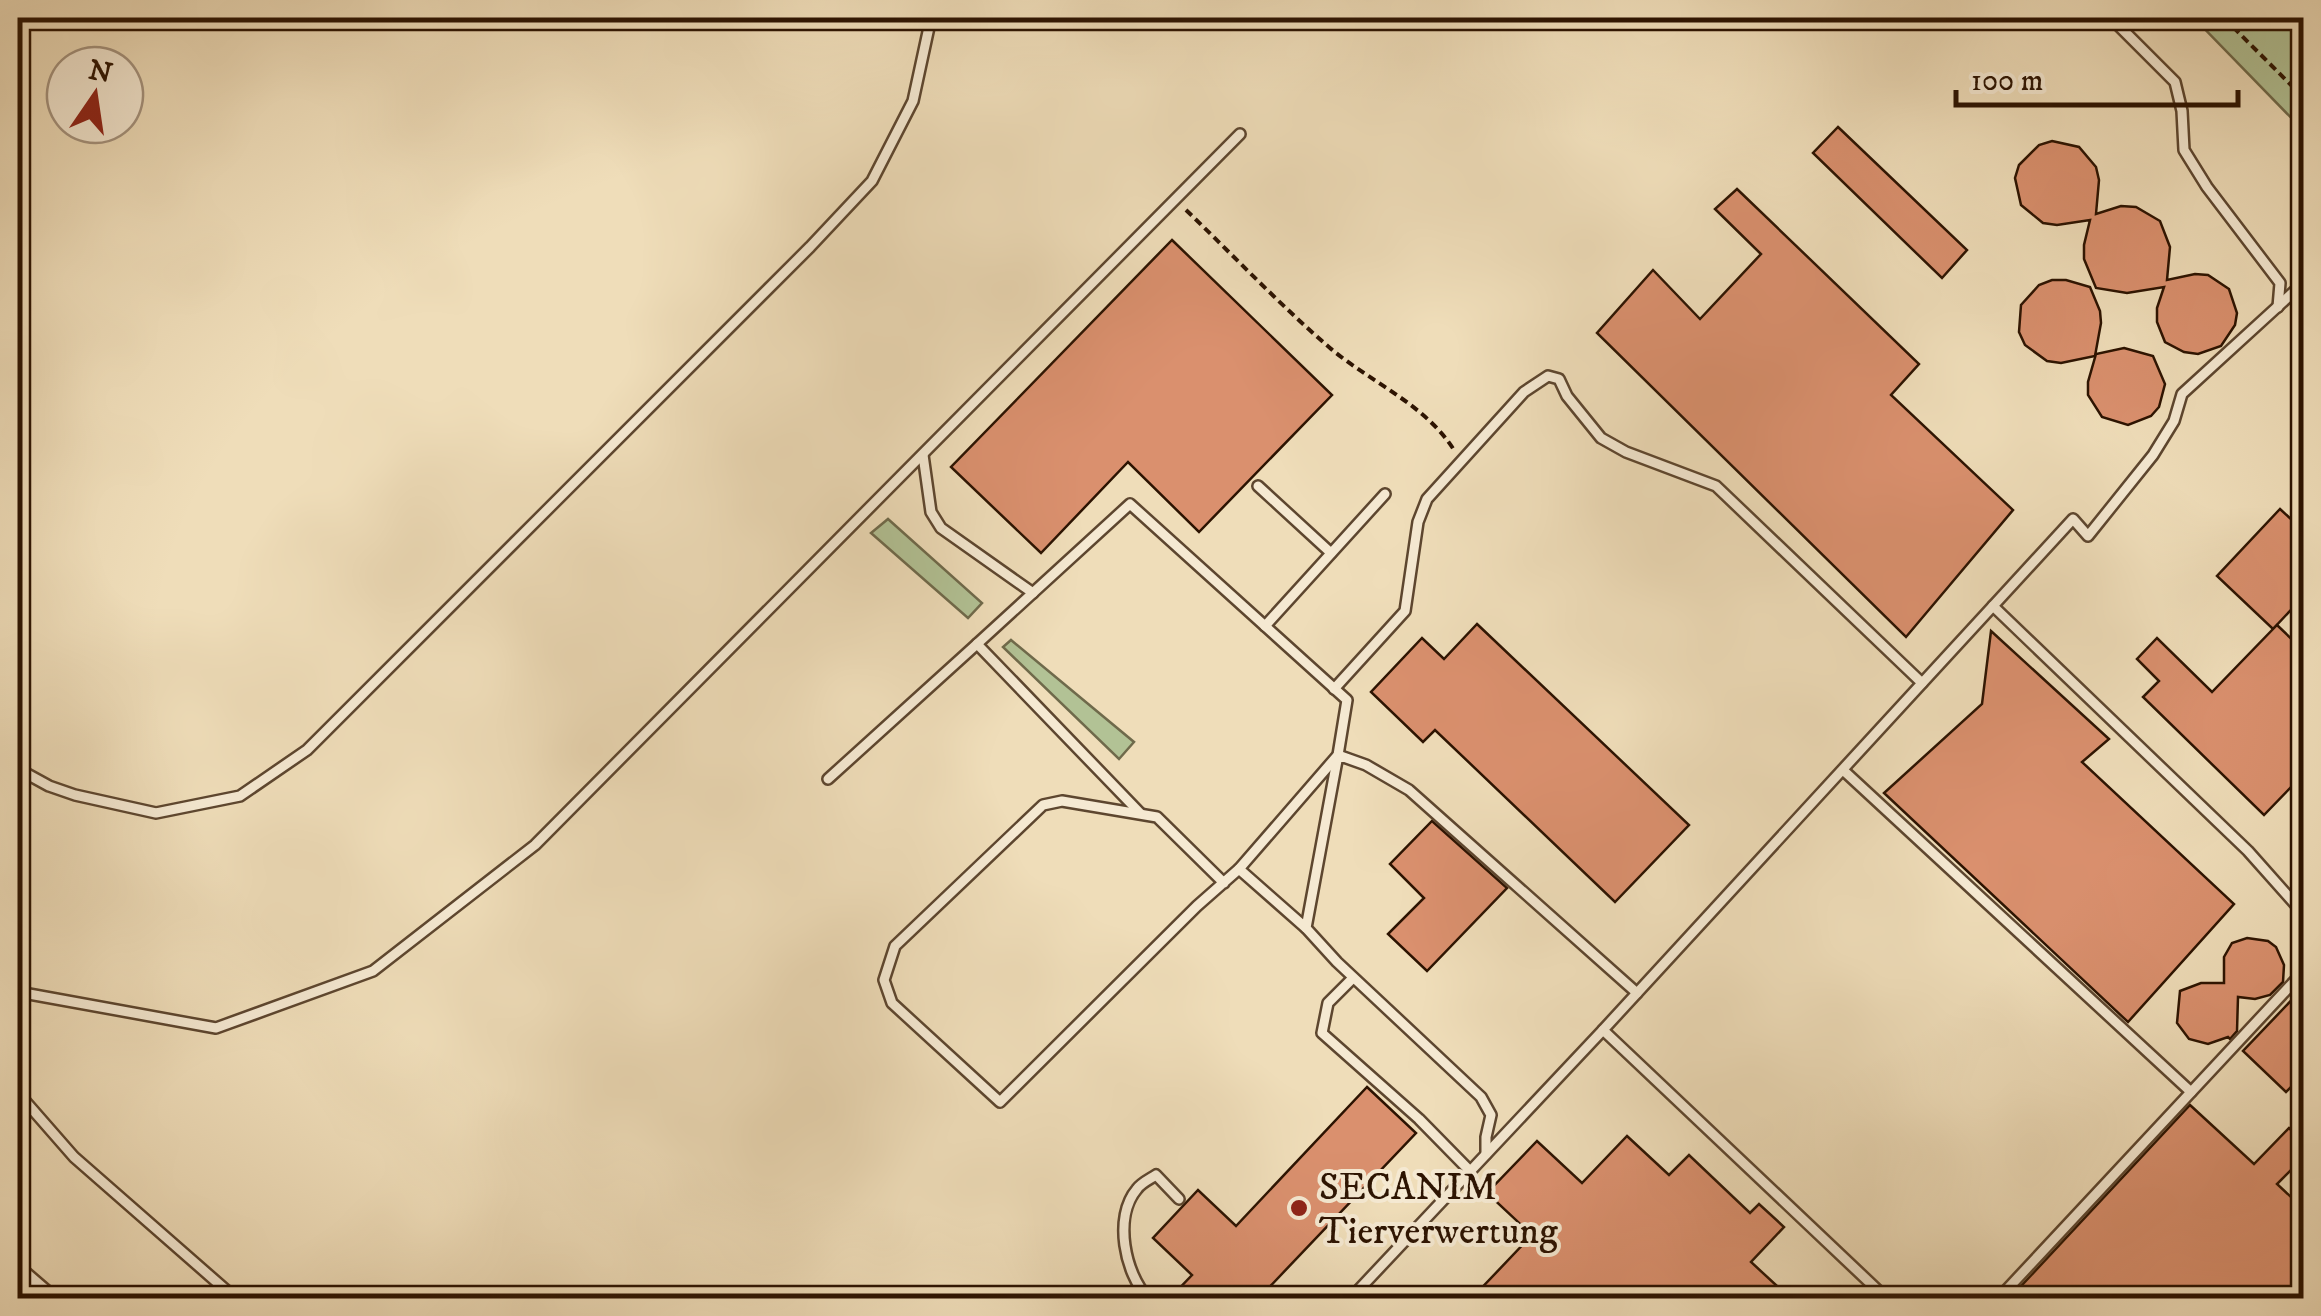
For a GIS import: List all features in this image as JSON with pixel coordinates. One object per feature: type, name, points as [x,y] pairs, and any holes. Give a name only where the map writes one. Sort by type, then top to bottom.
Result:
[{"type":"street","points":[[18,1272],[46,1298]]},
{"type":"lane","points":[[18,769],[76,796],[156,812],[240,796],[307,750],[872,180],[913,101],[930,18]]},
{"type":"lane","points":[[2112,18],[2175,82],[2182,111],[2184,150],[2206,187],[2280,284],[2278,306]]},
{"type":"lane","points":[[18,992],[216,1028],[373,971],[536,845],[1240,134]]},
{"type":"lane","points":[[1351,1298],[2074,520],[2088,536],[2153,455],[2174,421],[2182,394],[2298,288],[2304,289]]},
{"type":"lane","points":[[1334,688],[1405,611],[1418,522],[1427,499],[1524,392],[1548,376],[1559,380],[1600,438],[1716,486],[1922,683]]},
{"type":"lane","points":[[924,455],[931,512],[941,528],[1033,593]]},
{"type":"lane","points":[[1258,486],[1331,554]]},
{"type":"lane","points":[[1265,626],[1385,494]]},
{"type":"lane","points":[[828,779],[1130,504],[1347,700],[1306,928]]},
{"type":"lane","points":[[1993,606],[2248,851],[2304,914]]},
{"type":"lane","points":[[977,644],[1142,815]]},
{"type":"lane","points":[[1224,883],[1157,817],[1062,801],[1043,805],[895,946],[884,980],[892,1003],[1000,1102],[1197,906],[1224,883],[1238,869],[1338,755]]},
{"type":"lane","points":[[1338,755],[1366,765],[1409,790],[1638,993]]},
{"type":"lane","points":[[1843,770],[2191,1092]]},
{"type":"lane","points":[[1238,869],[1306,928],[1481,1097],[1490,1116],[1486,1154]]},
{"type":"lane","points":[[1999,1298],[2304,971]]},
{"type":"lane","points":[[1354,978],[1328,1003],[1322,1033],[1419,1118],[1470,1172]]},
{"type":"lane","points":[[1603,1030],[1886,1298]]},
{"type":"lane","points":[[18,1093],[74,1157],[235,1298]]},
{"type":"lane","points":[[1148,1298],[1134,1284],[1122,1226],[1136,1190],[1156,1175],[1179,1199]]},
{"type":"path","points":[[2224,18],[2304,98]]},
{"type":"path","points":[[1175,200],[1332,349],[1405,402],[1446,438],[1461,461]]},
{"type":"green space","points":[[2194,18],[2303,18],[2303,130]]},
{"type":"green space","points":[[888,519],[982,603],[968,618],[871,533]]},
{"type":"green space","points":[[1011,640],[1134,742],[1119,759],[1003,647]]},
{"type":"building","points":[[1838,127],[1967,250],[1942,278],[1813,153]]},
{"type":"building","points":[[2052,141],[2079,147],[2096,167],[2096,214],[2121,206],[2136,207],[2160,221],[2170,247],[2167,280],[2208,275],[2229,289],[2237,313],[2235,325],[2221,346],[2198,354],[2165,342],[2157,322],[2164,287],[2127,293],[2096,288],[2084,259],[2090,220],[2043,223],[2021,205],[2015,178],[2019,165],[2039,145]]},
{"type":"building","points":[[1737,189],[1919,364],[1891,395],[2013,510],[1906,637],[1597,333],[1653,270],[1700,319],[1761,254],[1715,209]]},
{"type":"building","points":[[1172,240],[1332,395],[1199,532],[1128,462],[1041,553],[951,467]]},
{"type":"building","points":[[2052,280],[2090,287],[2101,323],[2095,356],[2061,363],[2047,361],[2025,345],[2019,332],[2021,305],[2039,285]]},
{"type":"building","points":[[2124,348],[2153,356],[2165,384],[2159,407],[2151,416],[2128,425],[2102,417],[2088,395],[2096,354]]},
{"type":"building","points":[[2280,509],[2304,531],[2304,596],[2273,629],[2217,576]]},
{"type":"building","points":[[1477,624],[1689,825],[1615,902],[1435,730],[1423,742],[1371,692],[1422,638],[1444,659]]},
{"type":"building","points":[[2277,625],[2304,651],[2304,789],[2296,782],[2264,815],[2143,697],[2159,681],[2137,659],[2157,638],[2212,692]]},
{"type":"building","points":[[1991,631],[2109,739],[2082,762],[2234,904],[2128,1022],[1884,793],[1982,704]]},
{"type":"building","points":[[1432,821],[1507,888],[1427,971],[1388,934],[1424,898],[1390,864]]},
{"type":"building","points":[[2247,938],[2268,941],[2276,947],[2284,965],[2283,982],[2270,995],[2255,999],[2238,997],[2237,1031],[2230,1039],[2208,1044],[2189,1039],[2177,1023],[2180,991],[2201,983],[2224,983],[2224,957],[2232,943]]},
{"type":"building","points":[[2304,987],[2304,1074],[2286,1092],[2243,1051]]},
{"type":"building","name":"SECANIM Tierverwertung","points":[[1367,1087],[1416,1133],[1259,1298],[1170,1298],[1192,1275],[1153,1238],[1198,1190],[1236,1226]]},
{"type":"building","points":[[2190,1105],[2254,1164],[2289,1128],[2295,1134],[2304,1124],[2304,1157],[2277,1184],[2304,1209],[2304,1298],[2010,1298]]},
{"type":"building","points":[[1627,1136],[1669,1175],[1689,1155],[1750,1213],[1759,1204],[1784,1227],[1751,1262],[1790,1298],[1472,1298],[1532,1235],[1487,1193],[1537,1141],[1582,1183]]},
{"type":"place","name":"SECANIM Tierverwertung","points":[[1299,1208]]}]
